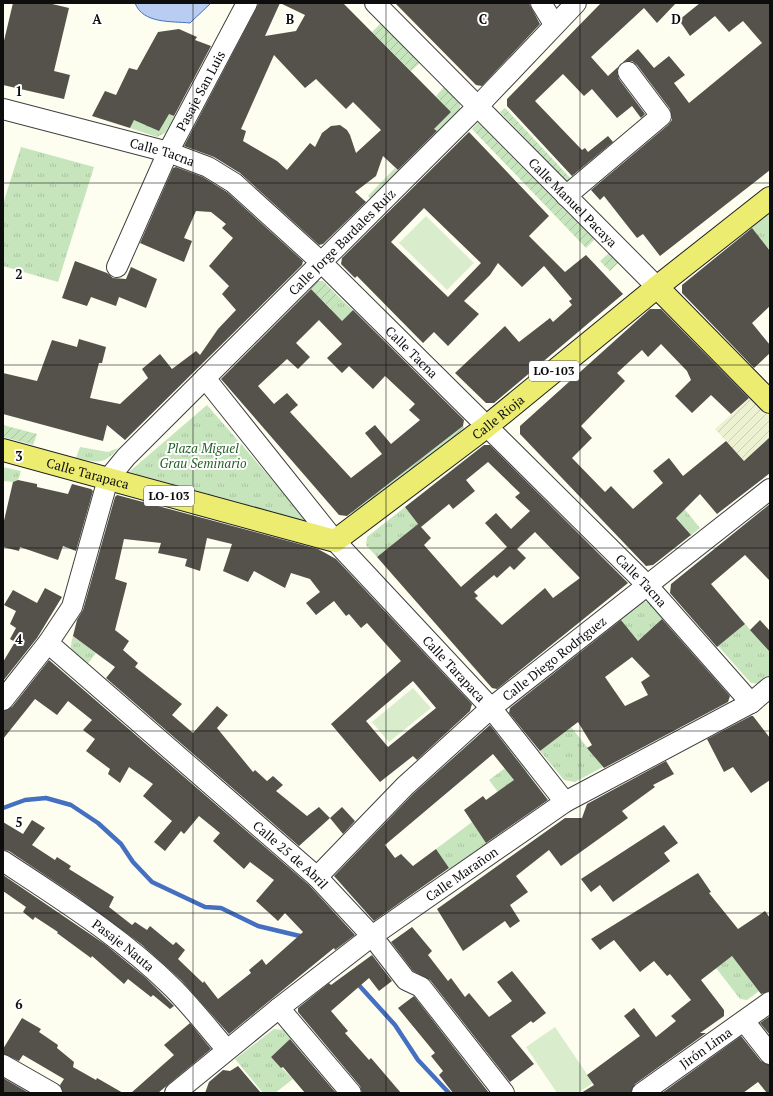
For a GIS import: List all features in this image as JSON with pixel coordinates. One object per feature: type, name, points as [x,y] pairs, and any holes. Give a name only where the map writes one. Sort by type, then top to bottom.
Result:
[{"type":"main road","name":"Calle Rioja","points":[[335,541],[486,427],[657,287],[770,198]]},
{"type":"main road","name":"Calle Manuel Pacaya","points":[[657,287],[770,402]]},
{"type":"main road","name":"Calle Tarapaca","points":[[3,450],[335,541]]},
{"type":"street","name":"Pasaje San Luis","points":[[117,267],[168,152],[247,3]]},
{"type":"street","name":"Calle Manuel Pacaya","points":[[375,3],[657,287]]},
{"type":"street","points":[[541,3],[554,24]]},
{"type":"street","name":"Calle Jorge Bardales Ruiz","points":[[108,479],[126,457],[478,106],[554,24],[576,3]]},
{"type":"street","points":[[566,196],[662,116],[628,72]]},
{"type":"street","name":"Calle Tacna","points":[[3,109],[168,152],[208,167],[234,183],[322,263],[646,585],[751,703]]},
{"type":"street","name":"Calle Tarapaca","points":[[205,378],[335,541],[491,708],[565,802]]},
{"type":"street","points":[[3,700],[48,643],[72,607],[108,479]]},
{"type":"street","name":"Calle Diego Rodriguez","points":[[317,877],[405,786],[491,708],[770,489]]},
{"type":"street","name":"Calle 25 de Abril","points":[[48,643],[317,877],[372,936],[406,980],[421,987],[504,1093]]},
{"type":"street","name":"Calle Marañon","points":[[175,1093],[279,1008],[372,936],[565,802],[751,703],[770,687]]},
{"type":"street","name":"Pasaje Nauta","points":[[3,861],[89,918],[145,962],[173,989],[227,1050]]},
{"type":"street","name":"Jirón Lima","points":[[642,1093],[770,1002]]},
{"type":"street","points":[[279,1008],[351,1093]]},
{"type":"street","points":[[744,1020],[770,1054]]},
{"type":"street","points":[[3,1065],[52,1093]]},
{"type":"green space","points":[[383,21],[422,61],[411,71],[372,32]]},
{"type":"green space","points":[[446,85],[460,103],[460,112],[440,134],[434,129],[451,112],[436,96]]},
{"type":"green space","points":[[505,108],[574,182],[570,185],[500,112]]},
{"type":"green space","points":[[169,114],[175,116],[165,133],[157,137],[130,128],[134,120]]},
{"type":"green space","points":[[480,120],[595,239],[586,248],[472,129]]},
{"type":"green space","points":[[21,147],[94,167],[58,282],[3,266],[3,204]]},
{"type":"green space","points":[[395,168],[401,173],[373,201],[368,196]]},
{"type":"green space","points":[[770,213],[770,251],[751,228]]},
{"type":"green space","points":[[426,216],[474,263],[447,290],[399,243]]},
{"type":"green space","points":[[609,253],[619,262],[610,271],[600,261]]},
{"type":"green space","points":[[317,281],[323,281],[341,299],[331,309],[310,288]]},
{"type":"green space","points":[[341,299],[353,310],[331,332],[319,321]]},
{"type":"green space","points":[[751,397],[770,415],[770,437],[754,451],[770,469],[770,473],[761,480],[715,429]]},
{"type":"green space","name":"Plaza Miguel Grau Seminario","points":[[207,405],[309,522],[307,524],[129,472]]},
{"type":"green space","points":[[3,425],[37,434],[33,445],[3,437]]},
{"type":"green space","points":[[463,426],[466,430],[355,516],[352,512]]},
{"type":"green space","points":[[80,447],[108,452],[118,448],[108,458],[94,461],[76,458]]},
{"type":"green space","points":[[3,467],[21,471],[18,480],[13,482],[3,481]]},
{"type":"green space","points":[[664,484],[700,528],[691,535],[654,491]]},
{"type":"green space","points":[[405,507],[418,524],[377,557],[366,545],[367,537]]},
{"type":"green space","points":[[644,602],[651,602],[664,617],[638,641],[621,620]]},
{"type":"green space","points":[[745,624],[770,652],[770,677],[761,684],[751,683],[718,646]]},
{"type":"green space","points":[[73,636],[96,653],[86,666],[72,654],[71,647]]},
{"type":"green space","points":[[413,688],[431,708],[389,742],[372,722]]},
{"type":"green space","points":[[571,727],[603,767],[575,782],[564,780],[540,751]]},
{"type":"green space","points":[[520,757],[530,769],[498,792],[489,780]]},
{"type":"green space","points":[[472,822],[487,844],[450,870],[436,849]]},
{"type":"green space","points":[[732,956],[759,991],[747,1000],[740,999],[716,968]]},
{"type":"green space","points":[[555,1027],[593,1083],[578,1093],[557,1093],[526,1047]]},
{"type":"green space","points":[[274,1029],[284,1030],[291,1038],[271,1057],[293,1079],[275,1093],[263,1093],[235,1059]]},
{"type":"water","points":[[135,3],[211,3],[190,23],[151,18],[144,15]]},
{"type":"building","points":[[13,3],[48,3],[69,8],[54,71],[70,75],[64,99],[3,85],[3,45]]},
{"type":"building","points":[[259,3],[280,3],[343,3],[451,112],[434,129],[437,131],[398,170],[383,156],[376,176],[355,192],[366,202],[323,244],[319,245],[240,173],[214,157],[184,146]],"holes":[[[280,3],[305,15],[296,31],[265,36]],[[274,55],[305,88],[316,79],[346,109],[353,102],[381,130],[356,153],[347,130],[340,125],[331,126],[322,133],[315,147],[310,143],[287,170],[277,161],[243,141],[246,131],[241,129]]]},
{"type":"building","points":[[395,3],[529,3],[540,24],[482,86],[476,85]]},
{"type":"building","points":[[601,3],[676,3],[657,23],[644,8],[591,57],[608,76],[618,67],[617,73],[619,79],[645,114],[641,118],[632,106],[617,118],[592,89],[584,96],[563,74],[535,101],[582,150],[585,148],[588,152],[608,136],[613,142],[572,176],[507,106],[507,99]]},
{"type":"building","points":[[700,3],[770,3],[770,170],[660,256],[643,234],[637,238],[604,196],[600,200],[591,190],[672,120],[670,109],[637,65],[632,61],[623,62],[638,49],[654,68],[669,56],[685,75],[674,83],[689,103],[762,43],[743,21],[729,32],[715,16],[690,36],[679,20]]},
{"type":"building","points":[[179,29],[197,37],[195,40],[211,46],[174,116],[169,114],[159,131],[134,120],[130,128],[92,116],[105,91],[116,95],[129,68],[137,70],[158,32]]},
{"type":"building","points":[[469,132],[549,216],[529,236],[565,272],[586,255],[623,294],[494,403],[486,403],[455,373],[505,326],[519,342],[550,318],[553,322],[572,305],[569,301],[572,299],[544,266],[522,287],[498,263],[490,275],[464,301],[479,314],[448,346],[434,332],[423,343],[357,276],[355,278],[341,264],[342,258]],"holes":[[[424,208],[481,263],[448,297],[391,242]]]},
{"type":"building","points":[[176,167],[203,177],[227,192],[303,261],[302,265],[125,440],[107,425],[103,441],[3,414],[3,373],[37,381],[52,340],[77,347],[79,339],[106,347],[102,363],[99,363],[90,398],[120,404],[148,378],[142,369],[160,354],[172,369],[196,351],[200,355],[218,329],[236,310],[222,294],[229,286],[209,266],[233,238],[222,228],[226,224],[211,212],[196,211],[184,238],[192,241],[184,262],[140,243],[173,168]]},
{"type":"building","points":[[752,228],[770,251],[770,306],[752,323],[770,345],[770,353],[754,368],[682,293],[682,285]]},
{"type":"building","points":[[75,261],[107,273],[113,278],[126,279],[131,267],[157,279],[146,308],[119,297],[116,306],[91,297],[87,306],[62,298]]},
{"type":"building","points":[[311,289],[342,321],[353,310],[464,420],[463,426],[347,516],[339,515],[221,379]],"holes":[[[319,320],[342,344],[327,358],[342,373],[349,366],[373,389],[385,376],[415,404],[409,410],[420,420],[391,444],[375,425],[365,433],[382,454],[351,478],[290,412],[298,405],[287,393],[274,404],[258,386],[287,359],[298,369],[310,357],[296,343]]]},
{"type":"building","points":[[650,309],[661,309],[749,398],[731,414],[711,395],[692,413],[675,396],[691,380],[687,371],[661,344],[648,357],[642,350],[617,373],[625,381],[581,426],[592,438],[572,458],[605,492],[611,486],[633,509],[663,483],[653,471],[669,458],[683,476],[726,441],[744,461],[770,437],[770,473],[717,514],[700,494],[676,518],[691,535],[653,565],[646,566],[520,434],[520,426]]},
{"type":"building","points":[[484,445],[490,445],[628,583],[497,689],[492,688],[377,557],[418,524],[405,507]],"holes":[[[488,462],[520,493],[515,497],[530,511],[511,529],[496,513],[485,523],[507,547],[461,587],[424,545],[431,538],[421,527],[449,504],[453,509],[475,491],[466,480]],[[535,532],[580,578],[553,598],[545,588],[502,625],[475,598],[478,596],[474,592],[494,575],[497,578],[510,566],[514,570],[526,558],[517,549]]]},
{"type":"building","points":[[18,480],[37,484],[37,487],[68,494],[72,484],[91,489],[93,491],[76,551],[63,546],[58,560],[20,547],[19,551],[3,547],[3,525],[13,482]]},
{"type":"building","points":[[117,495],[318,549],[336,559],[472,704],[470,711],[417,760],[413,756],[380,782],[331,724],[401,661],[367,623],[361,628],[349,614],[346,616],[334,601],[316,615],[306,603],[320,592],[310,579],[291,573],[285,588],[254,571],[248,582],[223,571],[232,544],[207,538],[200,571],[185,566],[187,559],[158,553],[161,543],[124,539],[115,579],[127,583],[115,630],[129,641],[123,650],[138,663],[135,667],[182,704],[172,715],[193,733],[217,706],[228,715],[217,728],[253,772],[255,770],[267,781],[273,776],[283,785],[276,791],[307,816],[319,807],[330,818],[299,846],[106,678],[115,667],[73,636],[77,620],[83,610],[115,497]],"holes":[[[413,681],[436,708],[388,747],[366,721]]]},
{"type":"building","points":[[770,504],[770,581],[745,555],[711,584],[745,624],[717,647],[670,593],[671,584]]},
{"type":"building","points":[[45,588],[62,597],[37,638],[3,681],[3,662],[15,642],[10,639],[16,628],[10,624],[16,611],[4,605],[13,590],[37,603]]},
{"type":"building","points":[[662,619],[730,696],[728,702],[604,768],[587,748],[592,745],[578,722],[540,751],[509,713],[510,708],[621,620],[638,641]],"holes":[[[632,657],[650,676],[641,682],[648,695],[625,706],[605,677]]]},
{"type":"building","points":[[760,620],[770,631],[770,652],[750,630]]},
{"type":"building","points":[[49,660],[309,885],[355,935],[335,950],[334,948],[229,1034],[181,980],[141,944],[76,896],[9,851],[3,850],[3,822],[23,834],[32,820],[45,828],[32,845],[55,860],[57,857],[71,866],[69,869],[114,897],[109,907],[132,925],[135,922],[147,930],[150,926],[173,945],[176,942],[185,950],[178,959],[203,983],[204,981],[218,999],[251,973],[249,970],[262,959],[266,965],[303,932],[285,913],[278,921],[256,901],[274,880],[250,862],[244,869],[213,841],[220,833],[199,816],[184,834],[181,831],[165,851],[154,842],[172,821],[143,796],[153,784],[129,767],[120,783],[108,774],[110,769],[86,751],[95,739],[83,730],[92,720],[68,701],[57,715],[35,699],[3,739],[3,711],[12,707]]},
{"type":"building","points":[[753,716],[770,738],[770,780],[751,793],[733,767],[724,772],[707,739]]},
{"type":"building","points":[[490,725],[548,800],[486,843],[464,810],[483,796],[486,800],[514,780],[493,754],[385,845],[395,858],[401,854],[413,866],[436,849],[449,868],[374,921],[334,876],[413,794]]},
{"type":"building","points":[[666,761],[674,774],[653,785],[655,787],[622,811],[628,818],[561,866],[549,850],[516,876],[528,892],[510,905],[520,921],[510,928],[505,921],[463,951],[437,909],[565,818],[582,818],[587,804]]},
{"type":"building","points":[[342,807],[355,821],[343,834],[330,818]]},
{"type":"building","points":[[664,825],[678,843],[664,853],[670,861],[613,902],[600,885],[591,892],[581,879]]},
{"type":"building","points":[[698,873],[711,892],[709,893],[738,929],[765,911],[770,918],[770,991],[761,994],[732,956],[701,980],[724,1010],[724,1016],[700,1033],[706,1033],[635,1084],[631,1093],[581,1093],[594,1085],[587,1075],[640,1036],[624,1016],[634,1008],[656,1037],[676,1021],[671,1016],[691,1000],[670,974],[667,976],[654,961],[640,972],[614,940],[600,950],[591,939]]},
{"type":"building","points":[[3,875],[106,945],[146,978],[174,1006],[170,1009],[153,995],[151,997],[128,979],[124,984],[92,956],[91,958],[57,933],[58,932],[35,917],[33,920],[23,912],[26,907],[3,891]]},
{"type":"building","points":[[412,927],[432,951],[428,955],[448,981],[451,978],[465,997],[469,993],[489,1017],[512,1001],[497,982],[512,971],[546,1013],[533,1023],[531,1021],[511,1036],[534,1064],[510,1082],[430,980],[413,971],[391,942]]},
{"type":"building","points":[[372,955],[392,981],[379,991],[369,978],[331,1011],[348,1031],[345,1033],[369,1060],[371,1058],[401,1093],[362,1093],[360,1086],[298,1012],[298,1008],[329,983],[331,985]]},
{"type":"building","points":[[414,996],[489,1093],[453,1093],[439,1075],[443,1071],[431,1056],[435,1053],[398,1008]]},
{"type":"building","points":[[770,1016],[770,1035],[760,1023]]},
{"type":"building","points":[[22,1018],[41,1029],[39,1032],[58,1045],[57,1048],[74,1062],[73,1067],[96,1080],[97,1078],[123,1093],[63,1093],[60,1085],[64,1079],[23,1055],[19,1061],[3,1054],[3,1049]]},
{"type":"building","points":[[190,1023],[211,1049],[158,1093],[131,1093],[174,1055],[164,1045]]},
{"type":"building","points":[[741,1036],[761,1061],[770,1065],[770,1093],[767,1093],[758,1082],[743,1093],[662,1093]]},
{"type":"building","points":[[290,1039],[336,1093],[305,1093],[283,1067],[281,1068],[271,1057]]},
{"type":"building","points":[[238,1066],[261,1093],[205,1093],[209,1082],[223,1070],[230,1071]]},
{"type":"building","points":[[3,1078],[29,1093],[3,1093]]},
{"type":"waterway","points":[[3,808],[25,800],[46,798],[71,805],[98,823],[121,844],[133,862],[152,882],[205,907],[221,908],[258,926],[304,937]]},
{"type":"waterway","points":[[356,982],[395,1025],[418,1060],[449,1093]]}]
